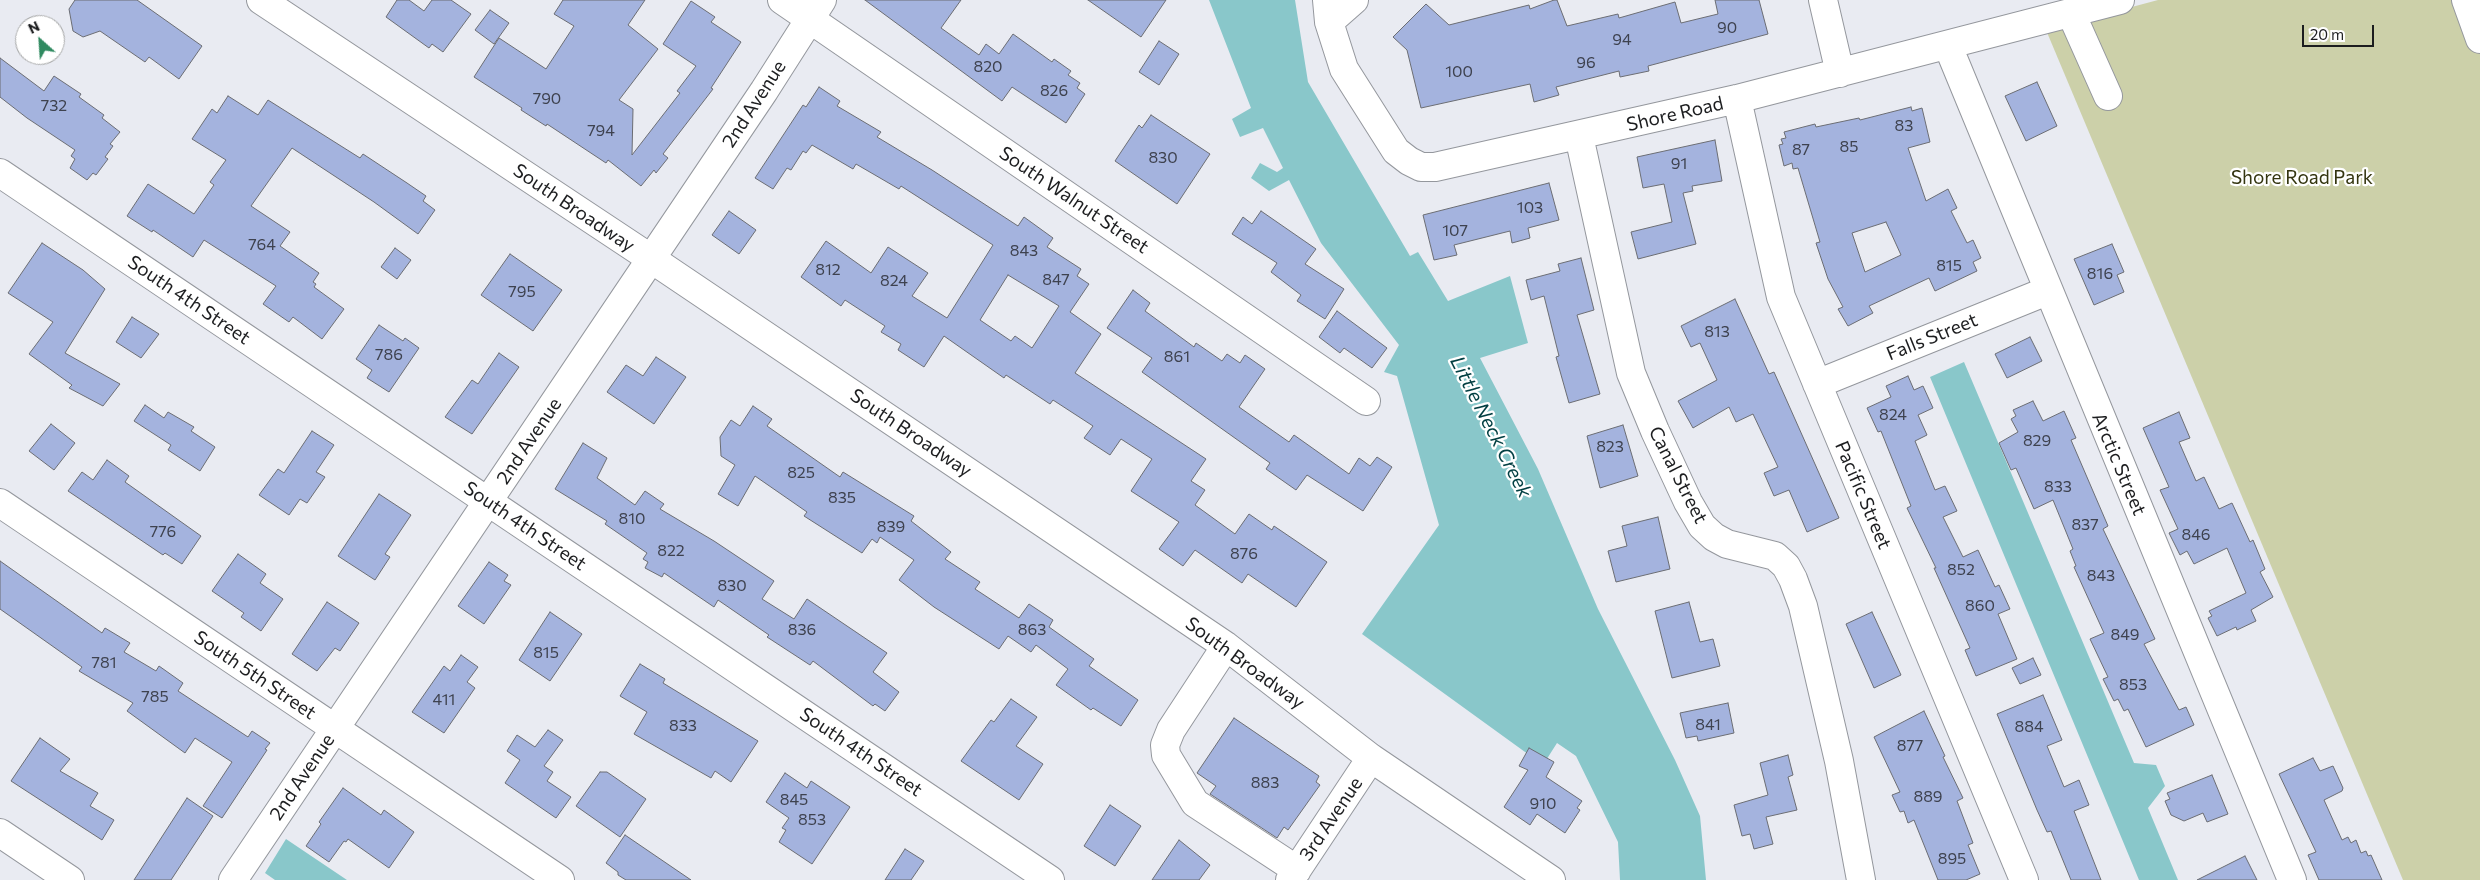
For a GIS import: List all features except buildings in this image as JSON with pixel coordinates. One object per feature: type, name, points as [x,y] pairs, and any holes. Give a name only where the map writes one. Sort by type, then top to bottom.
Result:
[{"type":"street","name":"South Broadway","points":[[261,0],[650,258],[1226,646],[1371,758],[1551,880]]},
{"type":"street","name":"South Walnut Street","points":[[782,0],[816,9],[1366,401]]},
{"type":"street","points":[[1328,11],[1354,0]]},
{"type":"street","points":[[1823,0],[1840,73]]},
{"type":"street","name":"Shore Road","points":[[1328,11],[1344,69],[1396,151],[1421,167],[1435,167],[1738,99],[2120,0]]},
{"type":"street","points":[[2466,0],[2480,39]]},
{"type":"street","name":"2nd Avenue","points":[[233,880],[489,502],[650,258],[764,91],[816,9]]},
{"type":"street","points":[[2072,13],[2108,96]]},
{"type":"street","name":"Arctic Street","points":[[1948,46],[2047,291],[2292,880]]},
{"type":"street","name":"Pacific Street","points":[[1738,99],[1781,297],[2024,880]]},
{"type":"street","name":"Canal Street","points":[[1579,136],[1631,374],[1654,431],[1688,502],[1702,526],[1714,537],[1727,544],[1775,556],[1786,566],[1794,580],[1803,606],[1839,761],[1861,880]]},
{"type":"street","name":"South 4th Street","points":[[0,173],[1050,880]]},
{"type":"street","name":"Falls Street","points":[[1816,384],[2047,291]]},
{"type":"street","name":"South 5th Street","points":[[0,503],[560,880]]},
{"type":"street","points":[[1226,646],[1171,730],[1165,745],[1166,754],[1195,803],[1293,875]]},
{"type":"street","name":"3rd Avenue","points":[[1293,875],[1371,758]]},
{"type":"street","points":[[0,832],[70,880]]},
{"type":"green space","name":"Shore Road Park","points":[[2158,0],[2480,0],[2480,880],[2403,880],[2046,30]]},
{"type":"water","name":"Little Neck Creek","points":[[1209,0],[1295,0],[1308,82],[1410,256],[1418,252],[1448,301],[1510,276],[1528,343],[1480,358],[1538,469],[1598,609],[1675,760],[1700,816],[1706,880],[1620,880],[1618,842],[1576,756],[1557,743],[1543,765],[1362,634],[1439,525],[1397,376],[1384,372],[1399,345],[1321,243],[1289,180],[1269,191],[1251,178],[1260,163],[1277,172],[1283,168],[1263,128],[1240,137],[1232,119],[1251,108]]},
{"type":"water","points":[[1964,362],[2134,763],[2156,765],[2165,786],[2148,808],[2178,880],[2139,880],[1930,377]]},
{"type":"water","points":[[286,839],[347,880],[275,880],[265,873]]}]
